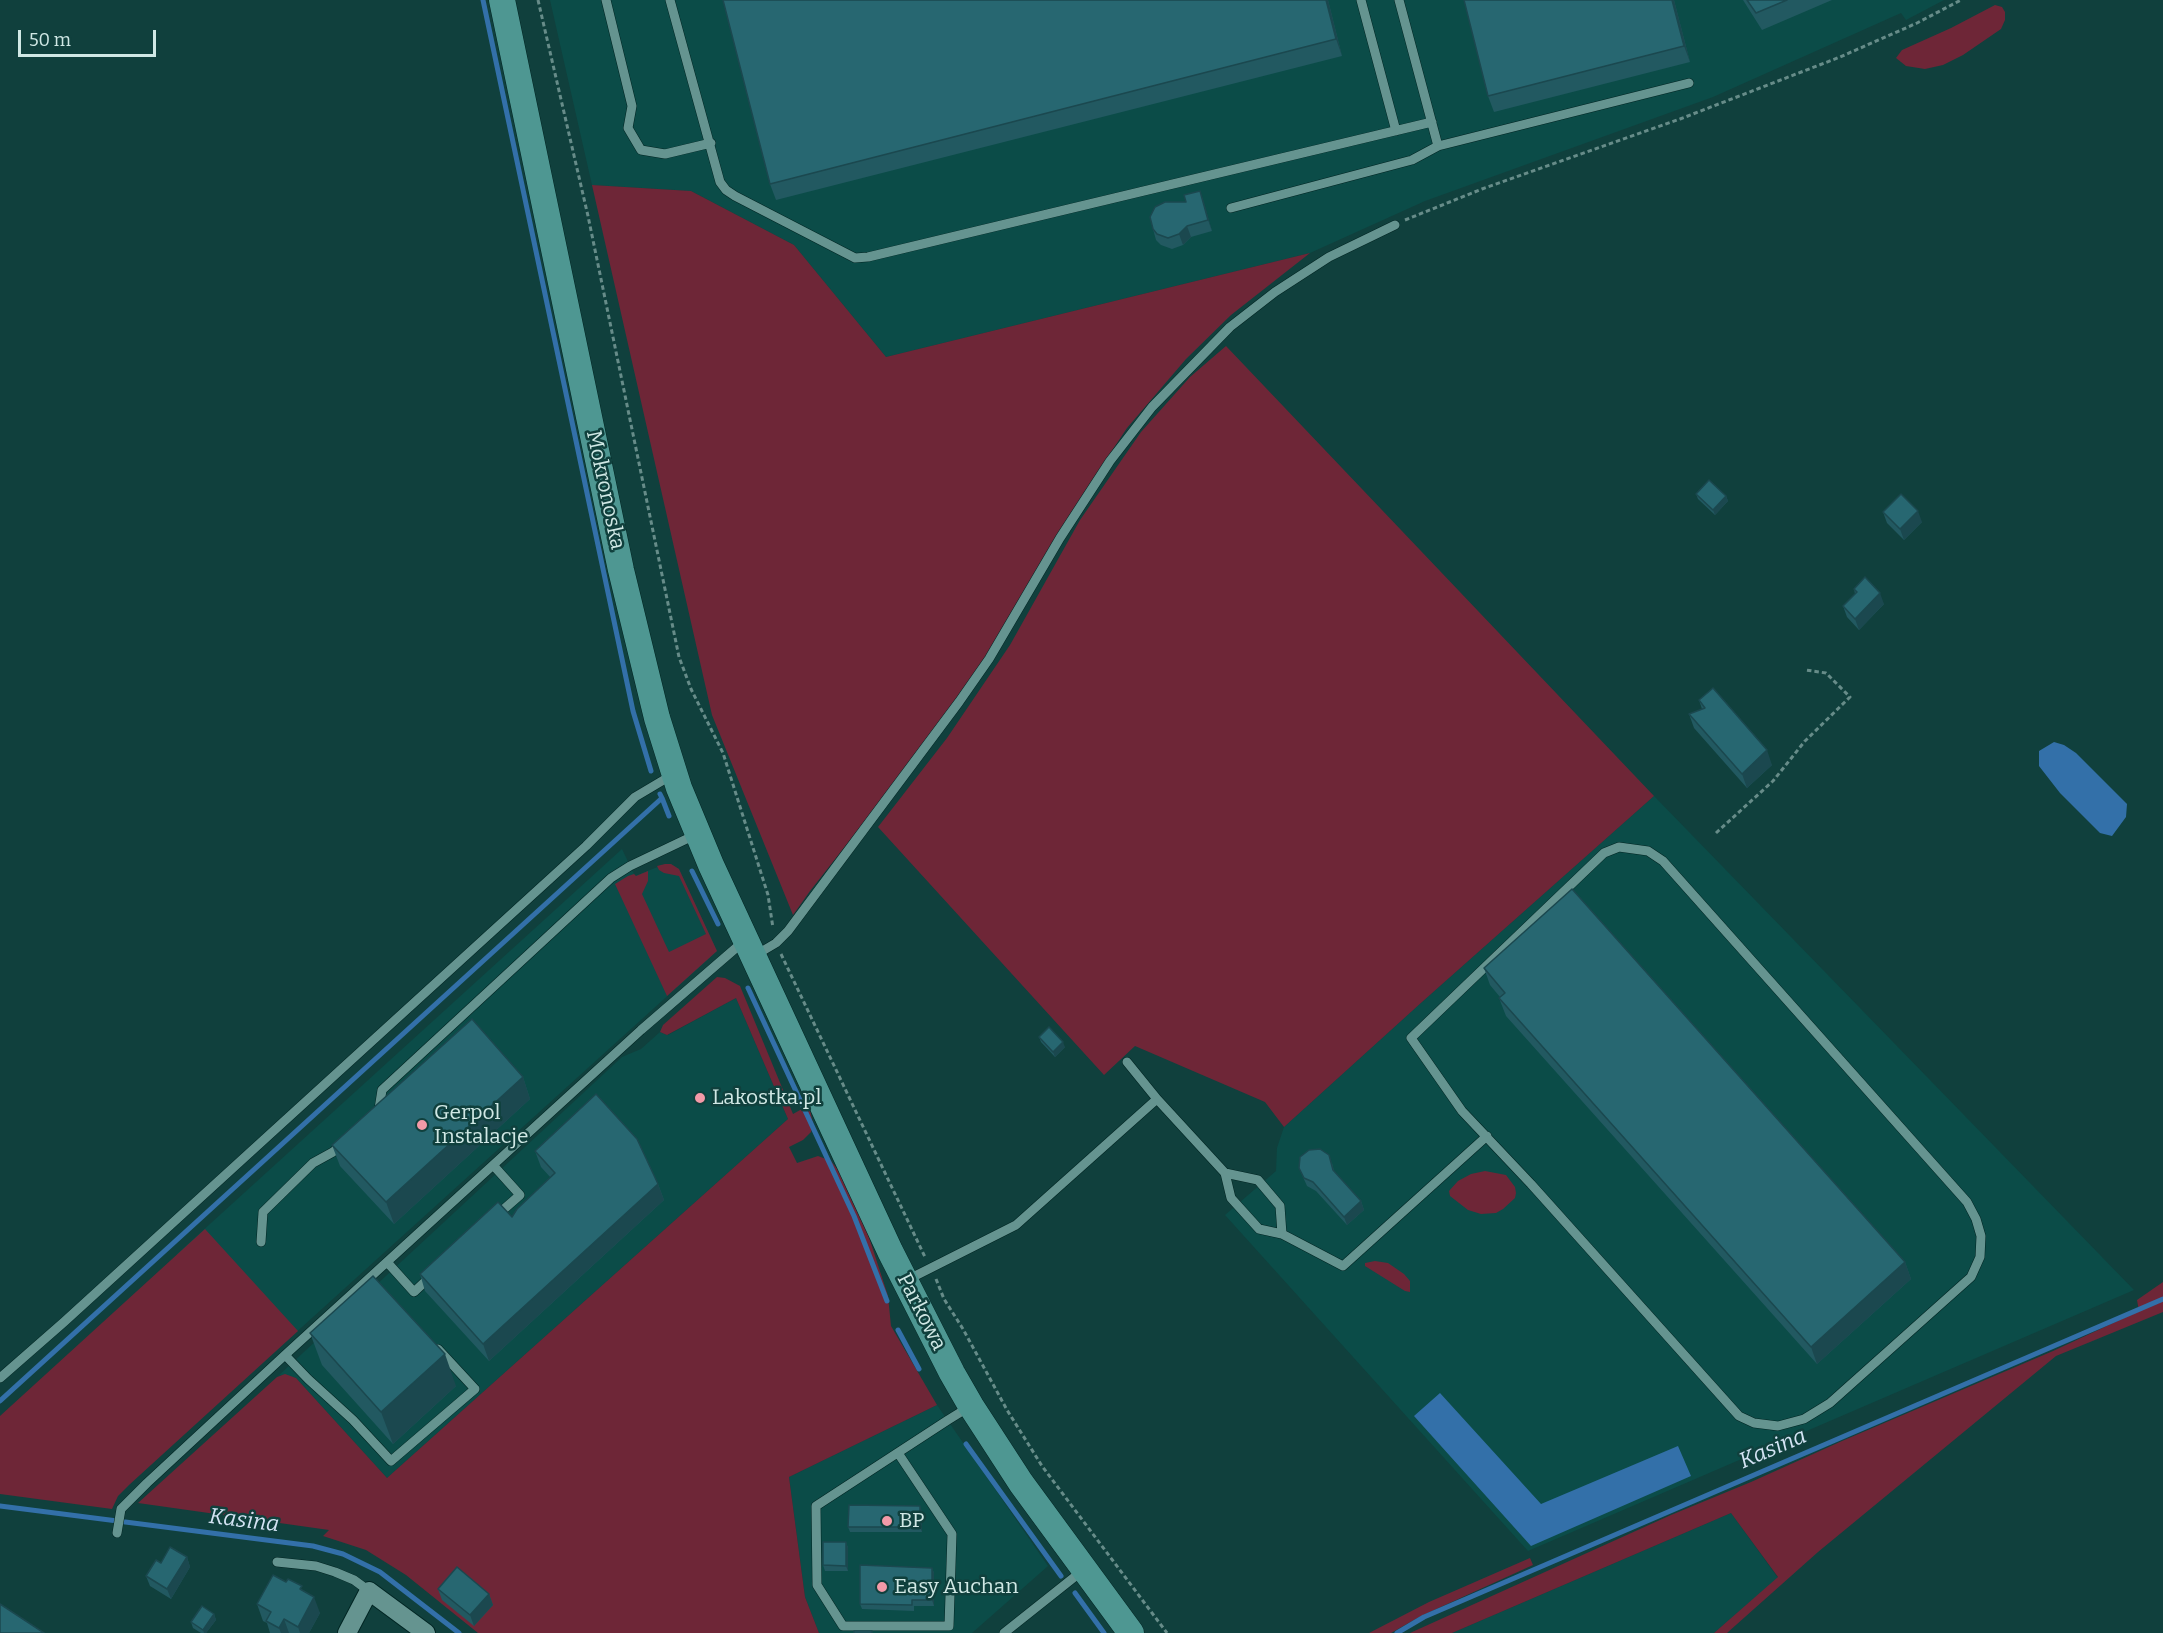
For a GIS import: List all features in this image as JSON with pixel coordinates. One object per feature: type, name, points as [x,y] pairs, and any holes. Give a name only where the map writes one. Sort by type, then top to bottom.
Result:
[{"type":"main road","name":"Mokronoska","points":[[502,0],[621,570],[657,718],[674,774],[698,834],[752,954]]},
{"type":"main road","name":"Parkowa","points":[[752,954],[905,1281],[971,1406],[1021,1483],[1131,1633]]},
{"type":"street","points":[[347,1633],[369,1591],[426,1633]]},
{"type":"lane","points":[[606,0],[632,106],[628,128],[641,150],[665,154],[711,143]]},
{"type":"lane","points":[[670,0],[720,182],[726,190],[775,218],[855,258],[1432,122]]},
{"type":"lane","points":[[1361,0],[1395,131]]},
{"type":"lane","points":[[1399,0],[1438,146]]},
{"type":"lane","points":[[1231,208],[1412,160],[1438,146],[1689,83]]},
{"type":"lane","points":[[117,1533],[121,1509],[285,1355],[641,1030],[752,954],[776,943],[788,931],[989,659],[1060,538],[1110,461],[1152,407],[1230,327],[1275,291],[1329,257],[1395,225]]},
{"type":"lane","points":[[0,1378],[585,846],[635,797],[674,774]]},
{"type":"lane","points":[[371,1116],[379,1109],[382,1090],[611,878],[630,866],[698,834]]},
{"type":"lane","points":[[1619,847],[1648,851],[1663,861],[1967,1202],[1976,1219],[1981,1236],[1980,1257],[1971,1277],[1830,1403],[1804,1419],[1778,1426],[1754,1423],[1739,1416],[1722,1398],[1487,1136],[1462,1111],[1411,1038],[1604,853],[1619,847]]},
{"type":"lane","points":[[1127,1062],[1157,1099],[1225,1173],[1231,1198],[1259,1229],[1282,1234],[1343,1266],[1487,1136]]},
{"type":"lane","points":[[905,1281],[1016,1225],[1157,1099]]},
{"type":"lane","points":[[261,1242],[263,1212],[313,1163],[333,1152],[348,1138]]},
{"type":"lane","points":[[484,1227],[520,1195],[493,1165]]},
{"type":"lane","points":[[1225,1173],[1258,1180],[1280,1206],[1282,1234]]},
{"type":"lane","points":[[387,1262],[414,1292],[440,1268]]},
{"type":"lane","points":[[371,1276],[379,1285]]},
{"type":"lane","points":[[285,1355],[308,1380],[353,1420],[391,1461],[474,1389],[435,1346]]},
{"type":"lane","points":[[898,1453],[952,1534],[949,1626],[843,1626],[817,1585],[816,1506],[898,1453],[971,1406]]},
{"type":"lane","points":[[277,1562],[316,1566],[336,1572],[354,1580],[369,1591]]},
{"type":"lane","points":[[1004,1633],[1084,1570]]},
{"type":"path","points":[[538,0],[588,216],[679,657],[688,681],[723,753],[768,895],[776,943],[924,1253]]},
{"type":"path","points":[[1395,225],[1482,189],[1680,119],[1840,57],[1917,23],[1961,0]]},
{"type":"path","points":[[1716,833],[1773,781],[1805,741],[1850,697],[1826,673],[1806,670]]},
{"type":"path","points":[[937,1280],[944,1299],[1007,1410],[1042,1466],[1167,1633]]},
{"type":"shaded area","points":[[550,0],[1944,0],[1906,20],[1901,13],[1713,97],[1425,201],[1310,253],[886,357],[794,245],[691,191],[592,185]]},
{"type":"shaded area","points":[[1995,5],[2002,7],[2005,12],[2005,20],[2001,29],[1963,55],[1943,65],[1925,69],[1906,66],[1896,58],[1902,50]]},
{"type":"shaded area","points":[[592,185],[691,191],[794,245],[886,357],[1310,253],[1231,315],[1186,359],[1127,428],[1085,491],[1015,612],[946,718],[793,915],[712,715]]},
{"type":"shaded area","points":[[1226,346],[1654,796],[1284,1127],[1265,1102],[1135,1046],[1104,1075],[878,827],[947,738],[1010,645],[1080,520],[1141,432],[1190,377]]},
{"type":"shaded area","points":[[1654,796],[2134,1290],[1528,1551],[1225,1215],[1276,1171],[1277,1148],[1284,1127]]},
{"type":"shaded area","name":"Gerpol Instalacje","points":[[622,849],[635,876],[665,864],[671,864],[679,869],[717,951],[270,1356],[177,1254]]},
{"type":"shaded area","points":[[671,864],[679,869],[717,951],[667,996],[615,884],[628,876],[634,874],[636,876],[648,871],[648,881],[642,894],[669,952],[706,934],[679,876],[664,873],[657,866]]},
{"type":"shaded area","points":[[717,977],[725,978],[740,986],[793,1114],[809,1105],[813,1124],[811,1132],[803,1140],[789,1147],[797,1163],[818,1156],[831,1161],[842,1175],[866,1228],[888,1296],[891,1326],[937,1405],[789,1477],[805,1597],[819,1633],[478,1633],[406,1575],[366,1550],[323,1536],[329,1530],[138,1503],[277,1377],[285,1374],[296,1378],[387,1478],[788,1119],[736,998],[667,1035],[660,1032],[663,1025]]},
{"type":"shaded area","points":[[736,998],[788,1119],[387,1478],[296,1378],[281,1375],[277,1377],[622,1057],[641,1049],[660,1032],[668,1035]]},
{"type":"shaded area","points":[[1485,1171],[1506,1175],[1515,1187],[1515,1198],[1496,1213],[1481,1214],[1468,1210],[1450,1196],[1449,1191],[1458,1181],[1471,1174]]},
{"type":"shaded area","points":[[205,1229],[298,1331],[129,1485],[118,1496],[112,1509],[0,1494],[0,1416]]},
{"type":"shaded area","points":[[1375,1261],[1388,1263],[1404,1274],[1410,1281],[1410,1292],[1365,1266],[1365,1263]]},
{"type":"shaded area","points":[[2163,1282],[2163,1312],[2056,1356],[1818,1552],[1727,1633],[1714,1633],[1778,1577],[1731,1513],[1452,1633],[1410,1633],[1671,1515],[2053,1351],[2139,1311],[2137,1300]]},
{"type":"shaded area","points":[[937,1405],[1048,1566],[972,1633],[819,1633],[805,1597],[789,1477]]},
{"type":"shaded area","points":[[1731,1513],[1778,1578],[1714,1633],[1452,1633]]},
{"type":"shaded area","points":[[1530,1558],[1533,1565],[1421,1616],[1391,1633],[1369,1633],[1429,1602]]},
{"type":"water","points":[[2054,742],[2076,753],[2127,804],[2126,817],[2112,836],[2100,833],[2060,793],[2039,766],[2039,751]]},
{"type":"water","points":[[1440,1393],[1541,1504],[1678,1446],[1691,1476],[1531,1546],[1414,1416]]},
{"type":"building","points":[[723,0],[1326,0],[1336,39],[770,184]]},
{"type":"building","points":[[1464,0],[1672,0],[1684,46],[1488,96]]},
{"type":"building","points":[[1747,0],[1787,0],[1756,13]]},
{"type":"building","points":[[1200,191],[1208,220],[1187,226],[1179,234],[1168,238],[1157,234],[1150,217],[1155,207],[1165,202],[1186,202],[1184,195]]},
{"type":"building","points":[[1709,480],[1726,496],[1713,510],[1696,494]]},
{"type":"building","points":[[1901,494],[1918,511],[1900,529],[1883,512]]},
{"type":"building","points":[[1865,577],[1880,593],[1855,619],[1843,606],[1857,592],[1854,589]]},
{"type":"building","points":[[1713,688],[1767,750],[1742,774],[1689,714],[1705,708],[1699,700]]},
{"type":"building","points":[[1572,889],[1905,1262],[1811,1347],[1499,998],[1505,993],[1484,968]]},
{"type":"building","points":[[472,1019],[523,1077],[386,1202],[332,1145]]},
{"type":"building","points":[[1049,1027],[1063,1042],[1053,1052],[1039,1037]]},
{"type":"building","points":[[596,1094],[637,1139],[658,1184],[483,1344],[420,1274],[498,1202],[512,1217],[517,1209],[555,1173],[535,1151]]},
{"type":"building","points":[[1320,1149],[1329,1155],[1333,1170],[1361,1201],[1344,1217],[1313,1182],[1304,1178],[1299,1168],[1300,1157],[1309,1150]]},
{"type":"building","points":[[373,1276],[445,1354],[381,1412],[310,1333]]},
{"type":"building","points":[[849,1505],[920,1506],[920,1527],[848,1527]]},
{"type":"building","points":[[823,1542],[846,1542],[846,1566],[823,1565]]},
{"type":"building","points":[[170,1547],[187,1557],[167,1589],[146,1576],[156,1560],[161,1563]]},
{"type":"building","points":[[860,1565],[932,1568],[932,1600],[912,1600],[912,1605],[860,1604]]},
{"type":"building","points":[[457,1567],[489,1594],[470,1615],[438,1589]]},
{"type":"building","points":[[273,1575],[286,1582],[288,1579],[302,1586],[300,1589],[314,1597],[298,1627],[284,1619],[279,1628],[266,1621],[271,1612],[257,1604]]},
{"type":"building","points":[[0,1604],[44,1633],[0,1633]]},
{"type":"building","points":[[202,1606],[214,1614],[203,1630],[191,1622]]},
{"type":"building","points":[[854,1631],[872,1631],[872,1633],[854,1633]]},
{"type":"waterway","points":[[483,0],[633,711],[651,771]]},
{"type":"waterway","points":[[0,1401],[662,798],[660,794]]},
{"type":"waterway","points":[[662,798],[669,816]]},
{"type":"waterway","points":[[692,871],[718,924]]},
{"type":"waterway","points":[[748,988],[854,1216],[887,1301]]},
{"type":"waterway","name":"Kasina","points":[[1397,1633],[1424,1617],[2163,1299]]},
{"type":"waterway","points":[[898,1330],[919,1369]]},
{"type":"waterway","points":[[966,1444],[1061,1576]]},
{"type":"waterway","name":"Kasina","points":[[0,1506],[313,1546],[343,1554],[380,1572],[459,1633]]},
{"type":"waterway","points":[[1075,1593],[1104,1633]]},
{"type":"place","name":"Lakostka.pl","points":[[700,1098]]},
{"type":"place","name":"Gerpol Instalacje","points":[[422,1125]]},
{"type":"place","name":"BP","points":[[887,1521]]},
{"type":"place","name":"Easy Auchan","points":[[882,1587]]}]
